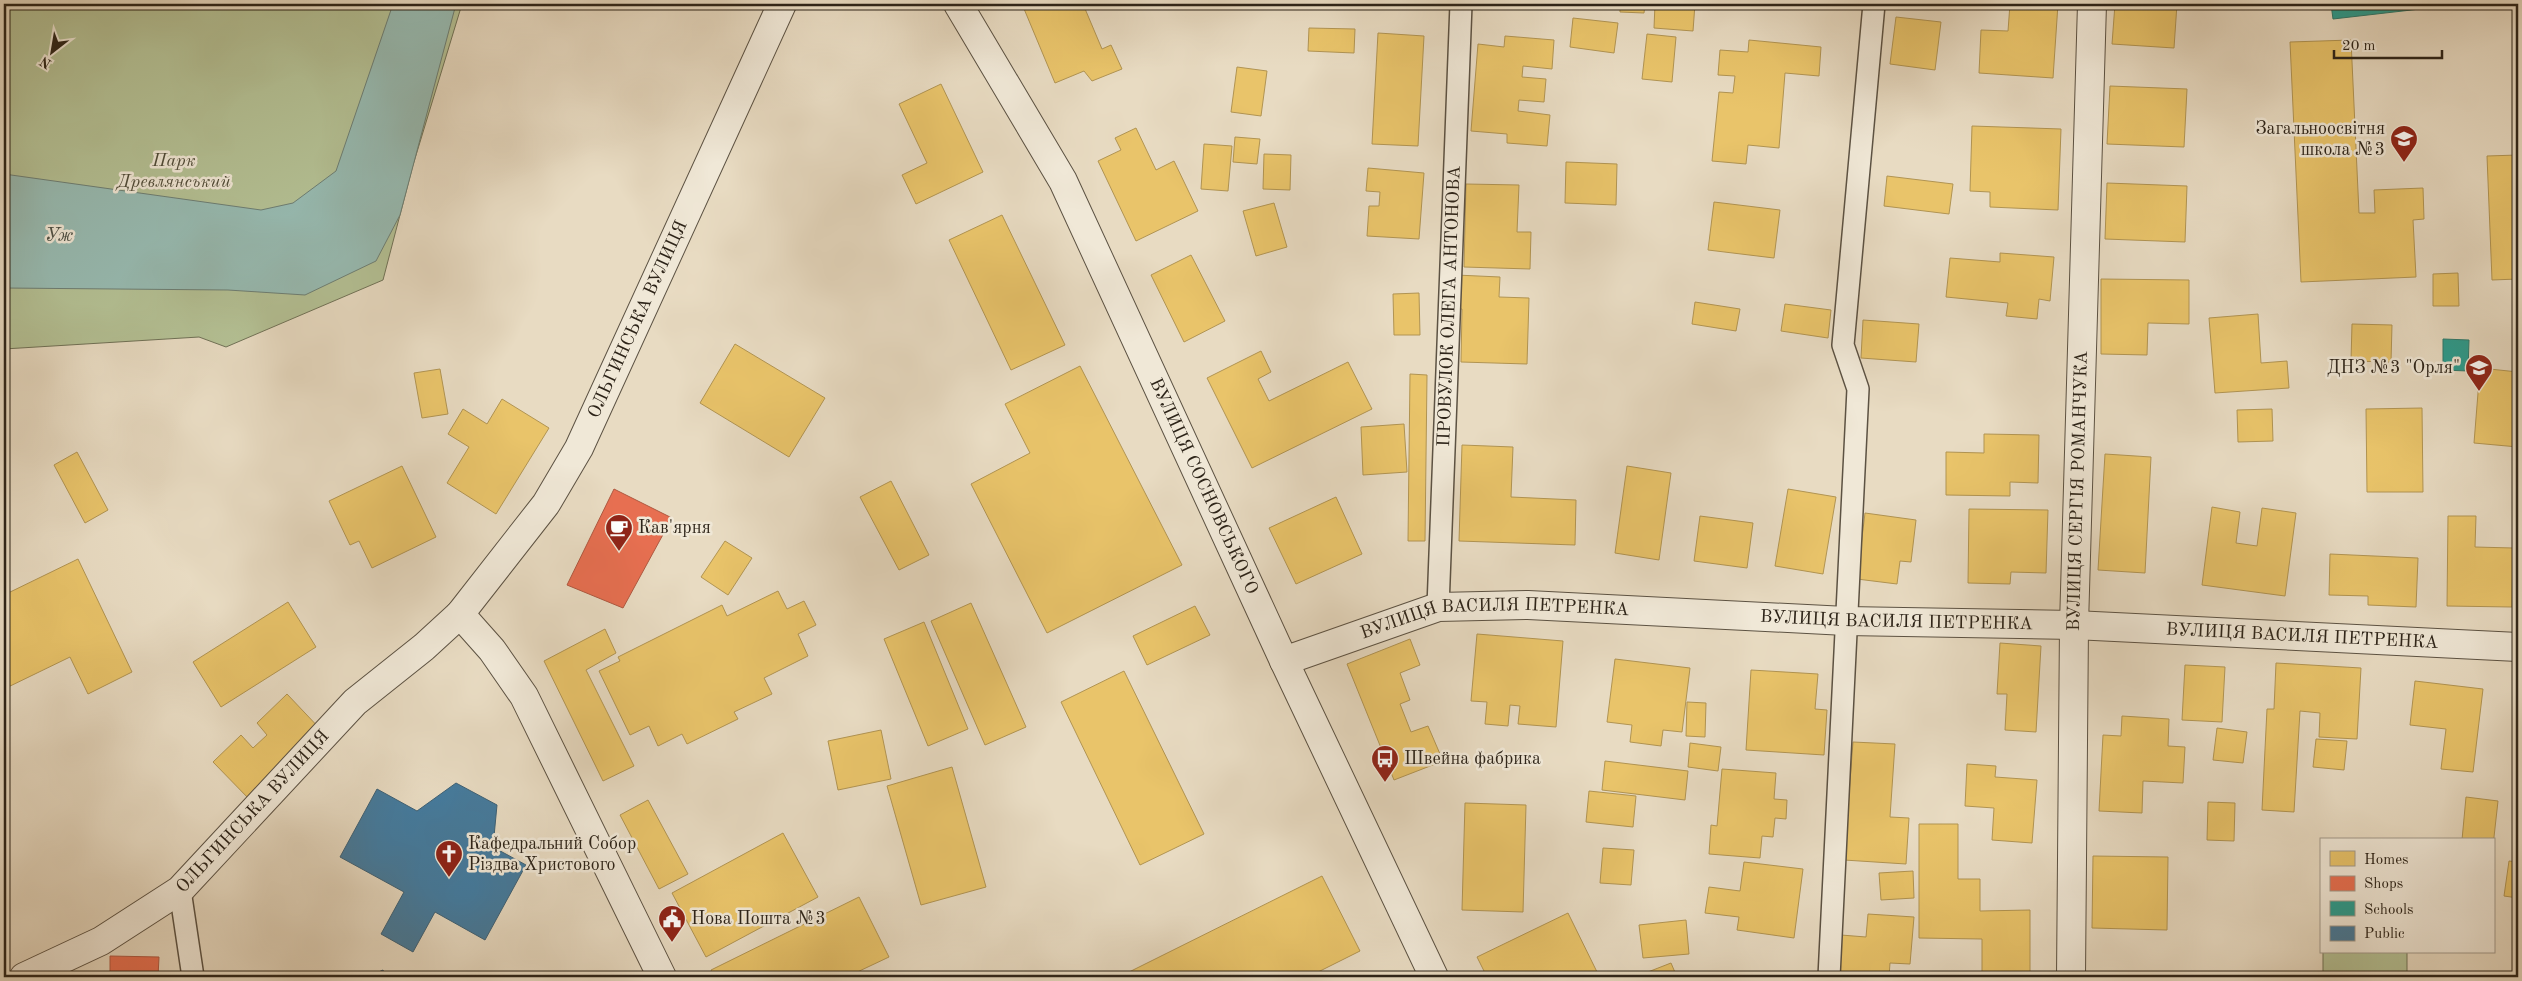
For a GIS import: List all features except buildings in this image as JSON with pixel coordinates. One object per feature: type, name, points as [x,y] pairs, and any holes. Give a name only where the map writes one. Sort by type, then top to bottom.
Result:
[{"type":"street","name":"ОЛЬГИНСЬКА ВУЛИЦЯ","points":[[24,977],[101,941],[180,890],[356,702],[460,614],[546,504],[579,448],[782,4]]},
{"type":"street","name":"ВУЛИЦЯ СОСНОВСЬКОГО","points":[[958,4],[1063,181],[1284,661],[1434,977]]},
{"type":"street","name":"ВУЛИЦЯ СЕРГІЯ РОМАНЧУКА","points":[[2071,977],[2074,625],[2092,4]]},
{"type":"street","name":"ВУЛИЦЯ ВАСИЛЯ ПЕТРЕНКА","points":[[1284,661],[1438,607],[1528,605],[1846,621],[2074,625],[2518,647]]},
{"type":"street","points":[[460,614],[492,650],[524,696],[662,977]]},
{"type":"lane","name":"ПРОВУЛОК ОЛЕГА АНТОНОВА","points":[[1438,607],[1461,4]]},
{"type":"lane","points":[[1829,977],[1858,389],[1843,345],[1874,4]]},
{"type":"lane","points":[[180,890],[193,977]]},
{"type":"green space","name":"Парк Древлянський","points":[[4,4],[462,4],[413,165],[383,280],[226,347],[199,337],[4,349]]},
{"type":"green space","points":[[2323,954],[2407,954],[2407,977],[2323,977]]},
{"type":"water","name":"Уж","points":[[393,4],[456,4],[400,215],[376,261],[305,295],[228,290],[4,288],[4,174],[261,210],[293,203],[336,171]]},
{"type":"place","name":"Загальноосвітня школа №3","points":[[2404,163]]},
{"type":"place","name":"ДНЗ №3 \"Орля\"","points":[[2479,392]]},
{"type":"place","name":"Кав'ярня","points":[[619,552]]},
{"type":"place","name":"Швейна фабрика","points":[[1385,783]]},
{"type":"place","name":"Кафедральний Собор Різдва Христового","points":[[449,878]]},
{"type":"place","name":"Нова Пошта №3","points":[[672,943]]}]
